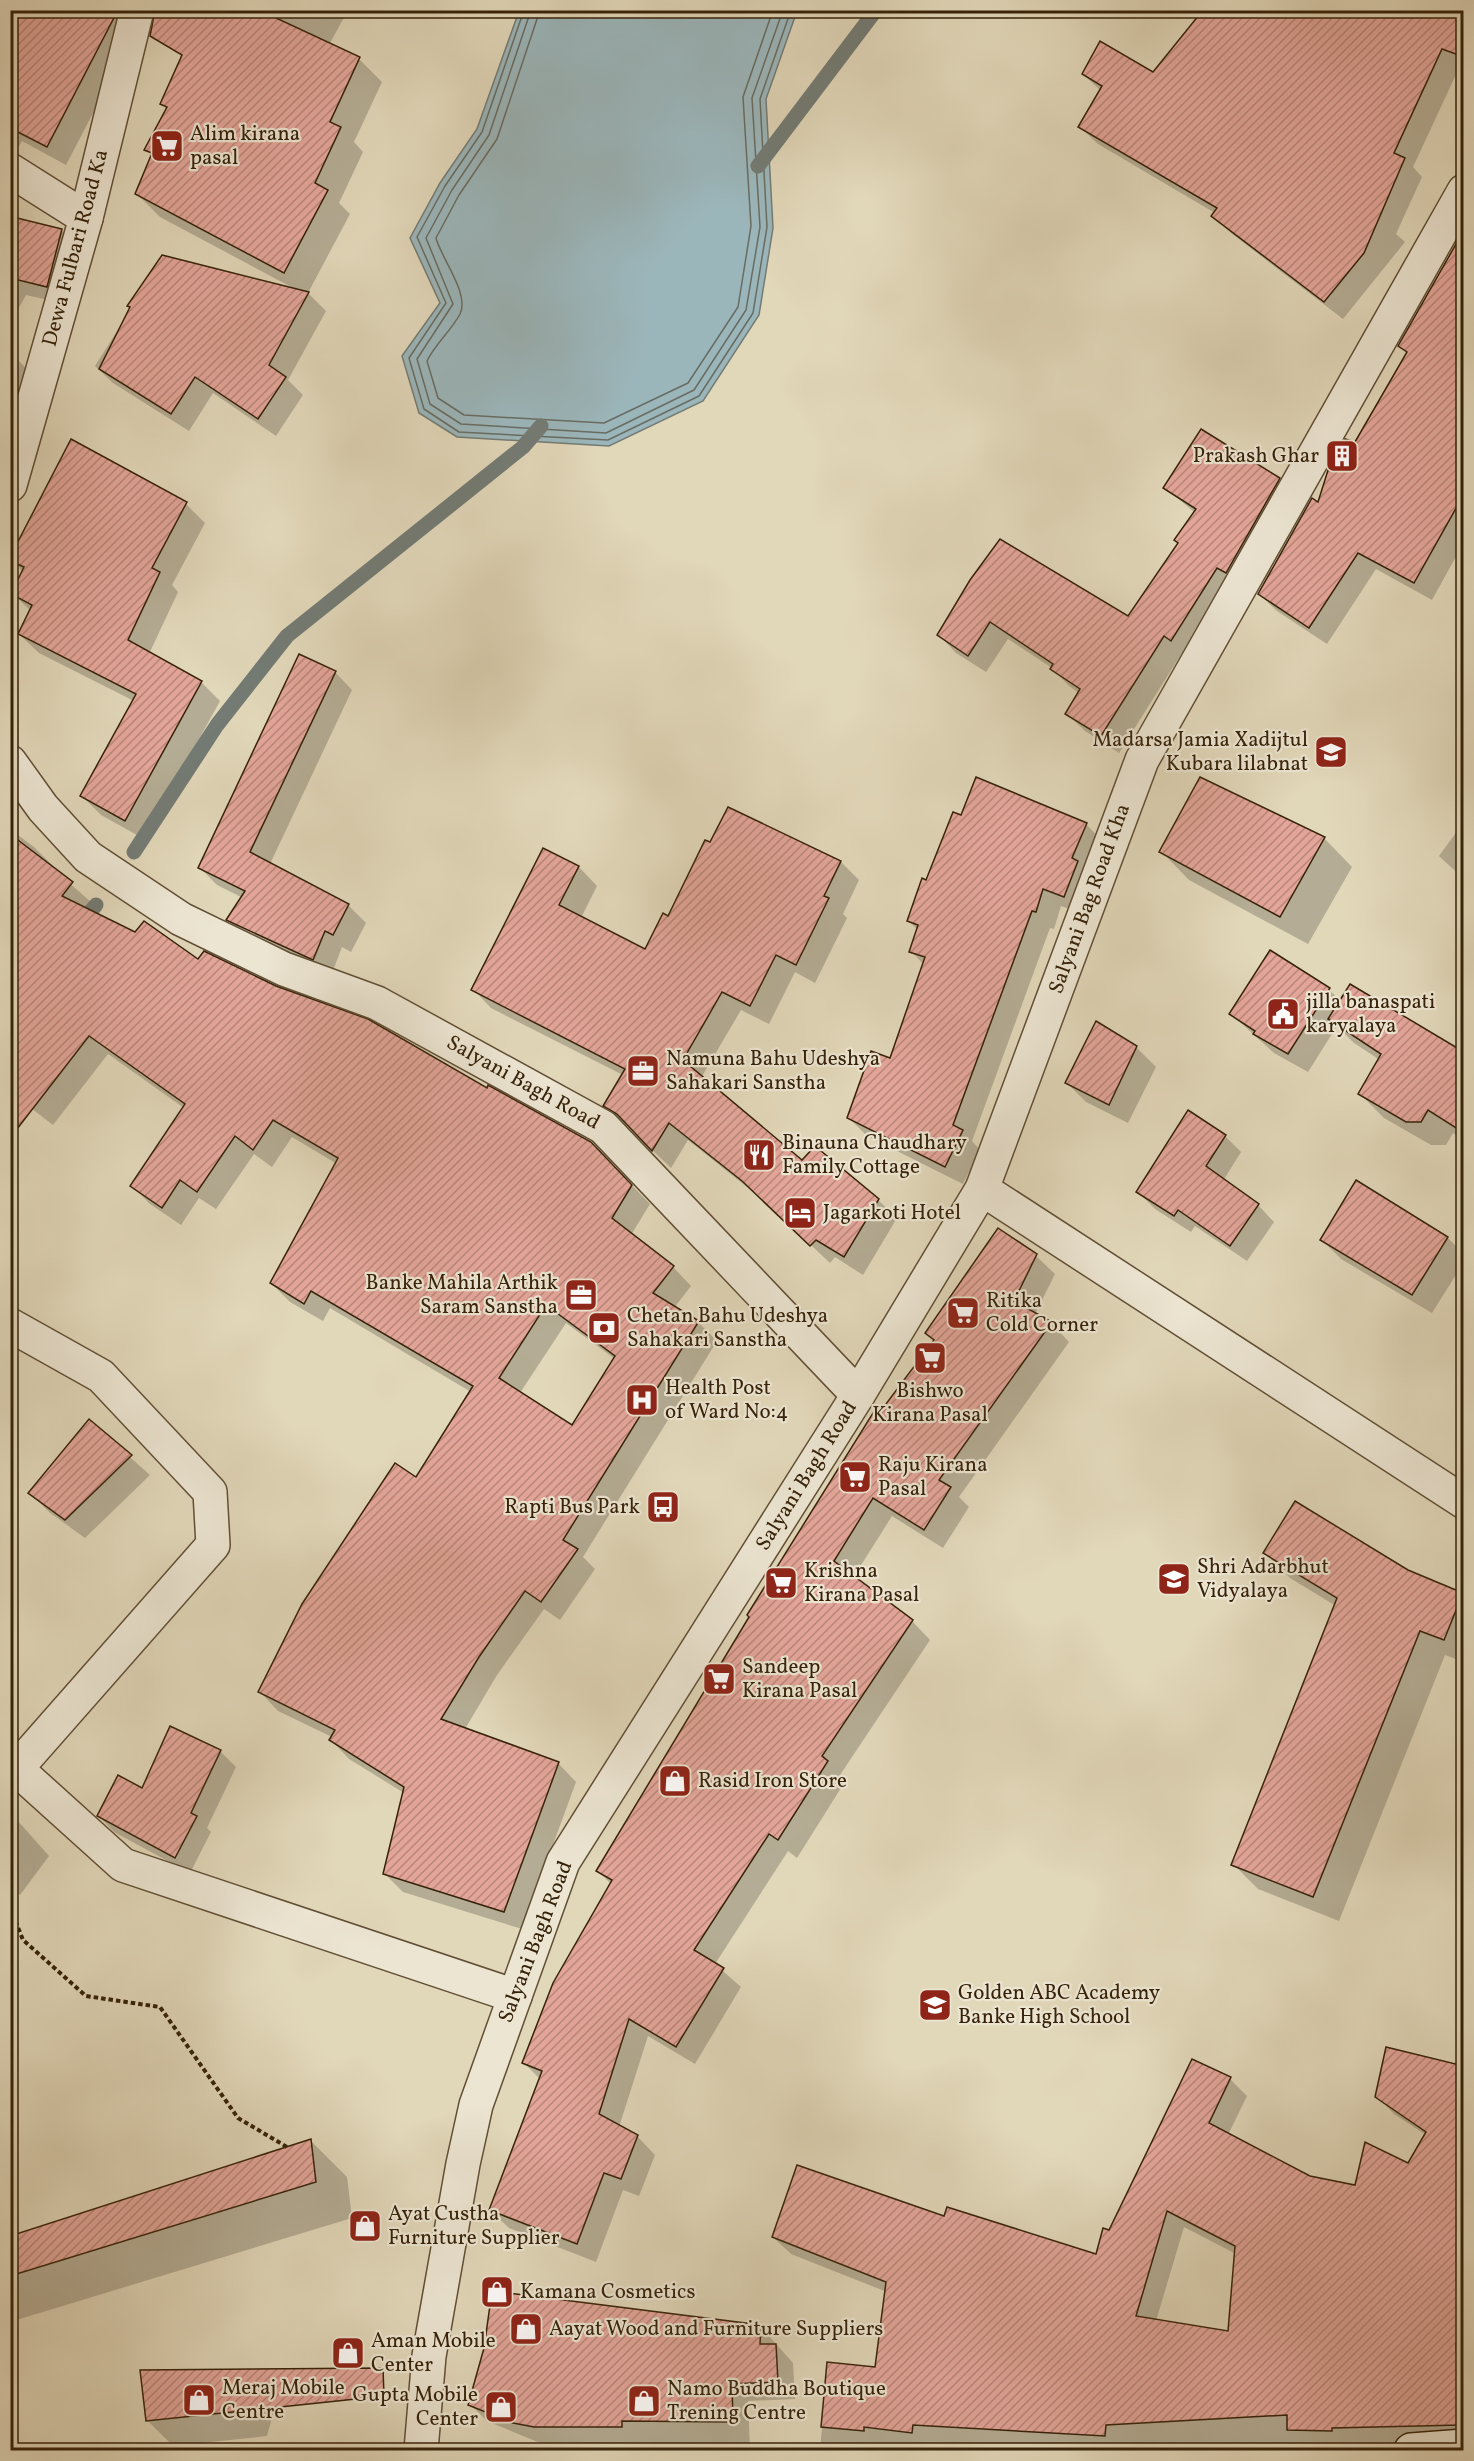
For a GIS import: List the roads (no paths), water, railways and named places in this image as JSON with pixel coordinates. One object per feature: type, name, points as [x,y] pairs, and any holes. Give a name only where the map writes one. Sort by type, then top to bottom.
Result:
[{"type":"street","name":"Dewa Fulbari Road Ka","points":[[10,485],[86,218],[137,10]]},
{"type":"street","points":[[10,170],[86,218]]},
{"type":"street","name":"Salyani Bag Road Kha","points":[[858,1395],[982,1190],[1142,760],[1464,191]]},
{"type":"street","name":"Salyani Bagh Road","points":[[10,762],[43,808],[88,857],[181,919],[284,969],[377,1003],[603,1127],[858,1395],[563,1862],[476,2105],[463,2164],[429,2356],[421,2451]]},
{"type":"street","points":[[982,1190],[1464,1502]]},
{"type":"street","points":[[10,1325],[100,1376],[210,1492],[213,1545],[13,1766],[123,1865],[515,1996]]},
{"type":"street","points":[[1411,2451],[1464,2446]]},
{"type":"water","points":[[519,11],[797,11],[766,99],[773,228],[759,315],[703,401],[609,446],[457,437],[419,413],[402,356],[440,303],[410,238],[440,183],[477,129]]},
{"type":"waterway","points":[[758,166],[876,10]]},
{"type":"waterway","points":[[134,852],[217,725],[287,636],[523,447],[541,426]]},
{"type":"waterway","points":[[79,925],[96,905]]},
{"type":"place","name":"Alim kirana pasal","points":[[167,146]]},
{"type":"place","name":"Prakash Ghar","points":[[1342,456]]},
{"type":"place","name":"Madarsa Jamia Xadijtul Kubara lilabnat","points":[[1331,752]]},
{"type":"place","name":"jilla banaspati karyalaya","points":[[1283,1014]]},
{"type":"place","name":"Namuna Bahu Udeshya Sahakari Sanstha","points":[[643,1071]]},
{"type":"place","name":"Binauna Chaudhary Family Cottage","points":[[759,1155]]},
{"type":"place","name":"Jagarkoti Hotel","points":[[800,1213]]},
{"type":"place","name":"Banke Mahila Arthik Saram Sanstha","points":[[581,1295]]},
{"type":"place","name":"Ritika Cold Corner","points":[[963,1313]]},
{"type":"place","name":"Chetan Bahu Udeshya Sahakari Sanstha","points":[[604,1328]]},
{"type":"place","name":"Bishwo Kirana Pasal","points":[[930,1358]]},
{"type":"place","name":"Health Post of Ward No:4","points":[[642,1400]]},
{"type":"place","name":"Raju Kirana Pasal","points":[[855,1477]]},
{"type":"place","name":"Rapti Bus Park","points":[[663,1507]]},
{"type":"place","name":"Shri Adarbhut Vidyalaya","points":[[1174,1579]]},
{"type":"place","name":"Krishna Kirana Pasal","points":[[781,1583]]},
{"type":"place","name":"Sandeep Kirana Pasal","points":[[719,1679]]},
{"type":"place","name":"Rasid Iron Store","points":[[675,1781]]},
{"type":"place","name":"Golden ABC Academy Banke High School","points":[[935,2005]]},
{"type":"place","name":"Ayat Custha Furniture Supplier","points":[[365,2226]]},
{"type":"place","name":"Kamana Cosmetics","points":[[497,2292]]},
{"type":"place","name":"Aayat Wood and Furniture Suppliers","points":[[526,2329]]},
{"type":"place","name":"Aman Mobile Center","points":[[348,2353]]},
{"type":"place","name":"Meraj Mobile Centre","points":[[199,2400]]},
{"type":"place","name":"Namo Buddha Boutique Trening Centre","points":[[644,2401]]},
{"type":"place","name":"Gupta Mobile Center","points":[[501,2407]]}]
